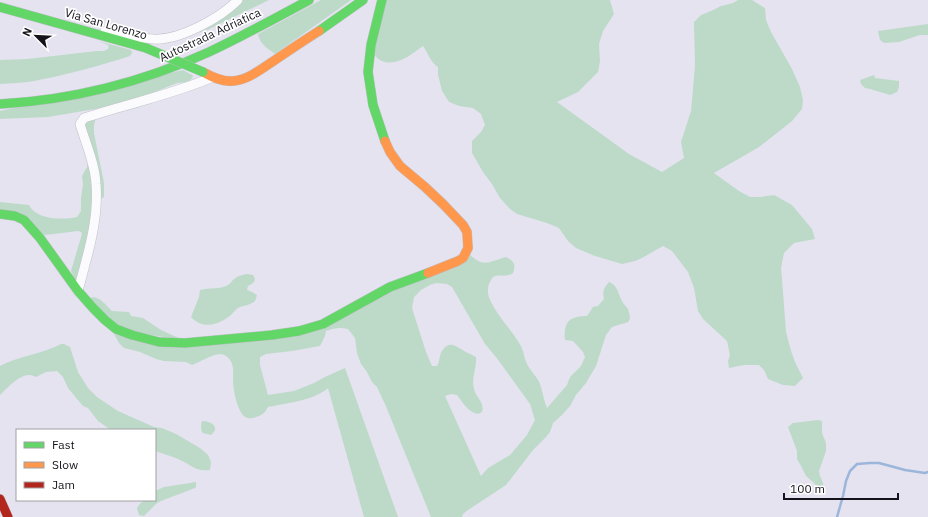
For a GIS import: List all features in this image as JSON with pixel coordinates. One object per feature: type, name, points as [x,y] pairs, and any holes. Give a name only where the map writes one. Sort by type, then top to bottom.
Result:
[{"type":"main road","name":"Autostrada Adriatica","points":[[0,104],[30,102],[70,96],[141,78],[173,67],[220,47],[309,0]]},
{"type":"main road","name":"Via San Lorenzo","points":[[0,7],[146,48],[213,77],[226,80],[238,80],[251,75],[302,43],[363,0]]},
{"type":"main road","points":[[0,214],[15,216],[24,220],[40,238],[78,291],[105,320],[116,329],[159,342],[185,344],[272,336],[299,331],[323,324],[390,287],[452,264],[463,258],[468,248],[468,238],[467,232],[463,225],[430,191],[400,166],[390,152],[373,105],[368,72],[371,45],[382,0]]},
{"type":"main road","name":"Autostrada Adriatica","points":[[153,63],[183,52]]},
{"type":"main road","points":[[0,499],[8,517]]},
{"type":"street","points":[[88,32],[95,29],[154,40],[179,36],[218,16],[238,0]]},
{"type":"street","points":[[78,291],[96,217],[96,184],[92,161],[80,124],[84,118],[165,95],[213,77]]},
{"type":"green space","points":[[241,0],[269,0],[209,29],[200,32],[198,31]]},
{"type":"green space","points":[[321,0],[351,0],[275,54],[262,43],[258,34]]},
{"type":"green space","points":[[386,0],[610,0],[614,14],[603,31],[599,44],[600,61],[598,72],[578,92],[557,102],[629,154],[662,172],[684,158],[681,142],[691,111],[695,66],[694,22],[701,15],[738,0],[752,0],[765,8],[766,20],[771,32],[792,69],[800,87],[803,100],[802,109],[792,121],[759,147],[714,173],[750,197],[774,195],[792,205],[812,229],[815,239],[794,243],[784,253],[781,268],[786,332],[795,362],[803,378],[795,386],[783,385],[768,379],[764,370],[759,365],[744,365],[729,368],[728,361],[730,355],[727,341],[703,319],[698,311],[694,288],[688,272],[672,251],[663,246],[642,258],[622,264],[595,256],[576,248],[568,241],[559,228],[517,214],[510,209],[500,198],[472,153],[472,141],[481,132],[485,125],[481,114],[473,108],[459,106],[449,102],[442,91],[438,75],[438,67],[431,60],[423,46],[404,59],[393,62],[378,59],[372,52]]},
{"type":"green space","points":[[928,24],[928,35],[920,35],[899,42],[884,43],[880,40],[878,31]]},
{"type":"green space","points":[[98,41],[131,50],[132,53],[130,56],[118,60],[58,76],[30,82],[0,84],[0,60],[27,59],[104,51],[108,49],[109,46]]},
{"type":"green space","points":[[183,70],[193,77],[189,82],[177,83],[140,98],[101,108],[48,117],[0,119],[0,111]]},
{"type":"green space","points":[[874,75],[875,78],[899,81],[897,92],[890,95],[865,88],[861,84],[860,80]]},
{"type":"green space","points":[[161,97],[150,104],[96,117],[94,133],[104,183],[104,197],[98,200],[95,169],[91,150],[83,128],[84,121],[88,118]]},
{"type":"green space","points":[[89,159],[94,216],[78,285],[71,271],[82,234],[81,232],[78,231],[45,235],[0,209],[0,202],[29,205],[37,214],[50,218],[77,217],[81,211],[83,184],[82,176]]},
{"type":"green space","points":[[469,254],[479,261],[486,263],[506,257],[514,263],[513,273],[505,276],[496,276],[493,278],[488,287],[489,297],[493,306],[521,346],[527,364],[540,384],[547,408],[567,385],[570,377],[581,366],[585,357],[583,352],[573,341],[565,340],[565,329],[570,320],[573,318],[587,316],[593,307],[598,306],[604,299],[604,290],[609,282],[616,287],[622,302],[628,309],[630,318],[628,322],[612,327],[606,335],[596,366],[586,383],[576,395],[570,406],[553,423],[550,432],[533,450],[506,485],[468,510],[462,517],[431,517],[385,404],[377,387],[372,382],[361,364],[357,353],[355,338],[348,329],[337,328],[326,331],[320,346],[266,354],[260,357],[260,365],[268,395],[294,391],[345,368],[398,517],[364,517],[328,388],[310,398],[272,406],[267,408],[265,412],[255,418],[248,418],[241,413],[239,408],[233,385],[232,364],[226,356],[219,354],[214,355],[192,365],[186,362],[164,361],[124,348],[114,334],[143,341],[287,336]],"holes":[[[436,283],[447,284],[452,287],[485,344],[530,404],[535,420],[527,435],[510,455],[488,468],[481,476],[445,396],[451,394],[457,395],[471,411],[478,414],[482,412],[482,405],[473,385],[476,357],[453,345],[450,345],[447,346],[440,354],[439,363],[437,366],[432,366],[412,308],[414,297],[421,290]]]},
{"type":"green space","points":[[241,275],[253,275],[255,279],[253,283],[248,286],[247,290],[257,295],[255,301],[238,308],[231,315],[211,325],[201,324],[191,317],[199,297],[200,290],[225,287]]},
{"type":"green space","points":[[93,297],[101,300],[112,311],[129,312],[131,316],[143,318],[161,330],[183,340],[125,331],[88,299]]},
{"type":"green space","points":[[64,344],[70,347],[78,372],[88,388],[97,397],[118,411],[154,427],[162,428],[176,434],[200,448],[208,455],[211,462],[210,470],[194,468],[184,462],[156,451],[156,429],[110,429],[98,421],[88,408],[83,406],[68,388],[63,377],[57,371],[46,372],[36,377],[26,375],[14,382],[0,395],[0,366]]},
{"type":"green space","points":[[818,420],[822,421],[822,433],[826,443],[826,451],[819,471],[823,483],[823,489],[818,489],[806,476],[797,459],[797,451],[788,427],[793,423]]},
{"type":"green space","points":[[202,421],[209,422],[214,425],[215,429],[211,435],[202,432]]},
{"type":"green space","points":[[196,482],[195,488],[157,503],[144,516],[139,515],[137,508],[141,503],[144,501],[156,501],[156,491],[164,487]]},
{"type":"waterway","points":[[837,517],[846,481],[850,471],[857,464],[879,463],[905,470],[925,473],[928,472]]},
{"type":"traffic: fast","points":[[0,104],[27,102],[80,94],[133,81],[184,63],[209,52],[309,0]]},
{"type":"traffic: fast","points":[[319,31],[363,0]]},
{"type":"traffic: fast","points":[[382,0],[371,45],[368,72],[373,105],[385,141]]},
{"type":"traffic: fast","points":[[0,7],[146,48]]},
{"type":"traffic: fast","points":[[146,48],[203,72]]},
{"type":"traffic: fast","points":[[0,214],[15,216],[24,220],[40,238],[78,291],[93,308],[116,329],[159,342],[185,343],[299,331],[323,324],[390,287],[428,273]]},
{"type":"traffic: slow","points":[[203,72],[225,81],[243,79],[258,71],[319,31]]},
{"type":"traffic: slow","points":[[385,141],[390,152],[400,166],[443,204],[463,225],[467,232],[468,248],[463,258],[428,273]]},
{"type":"traffic: jam","points":[[0,499],[8,517]]}]
